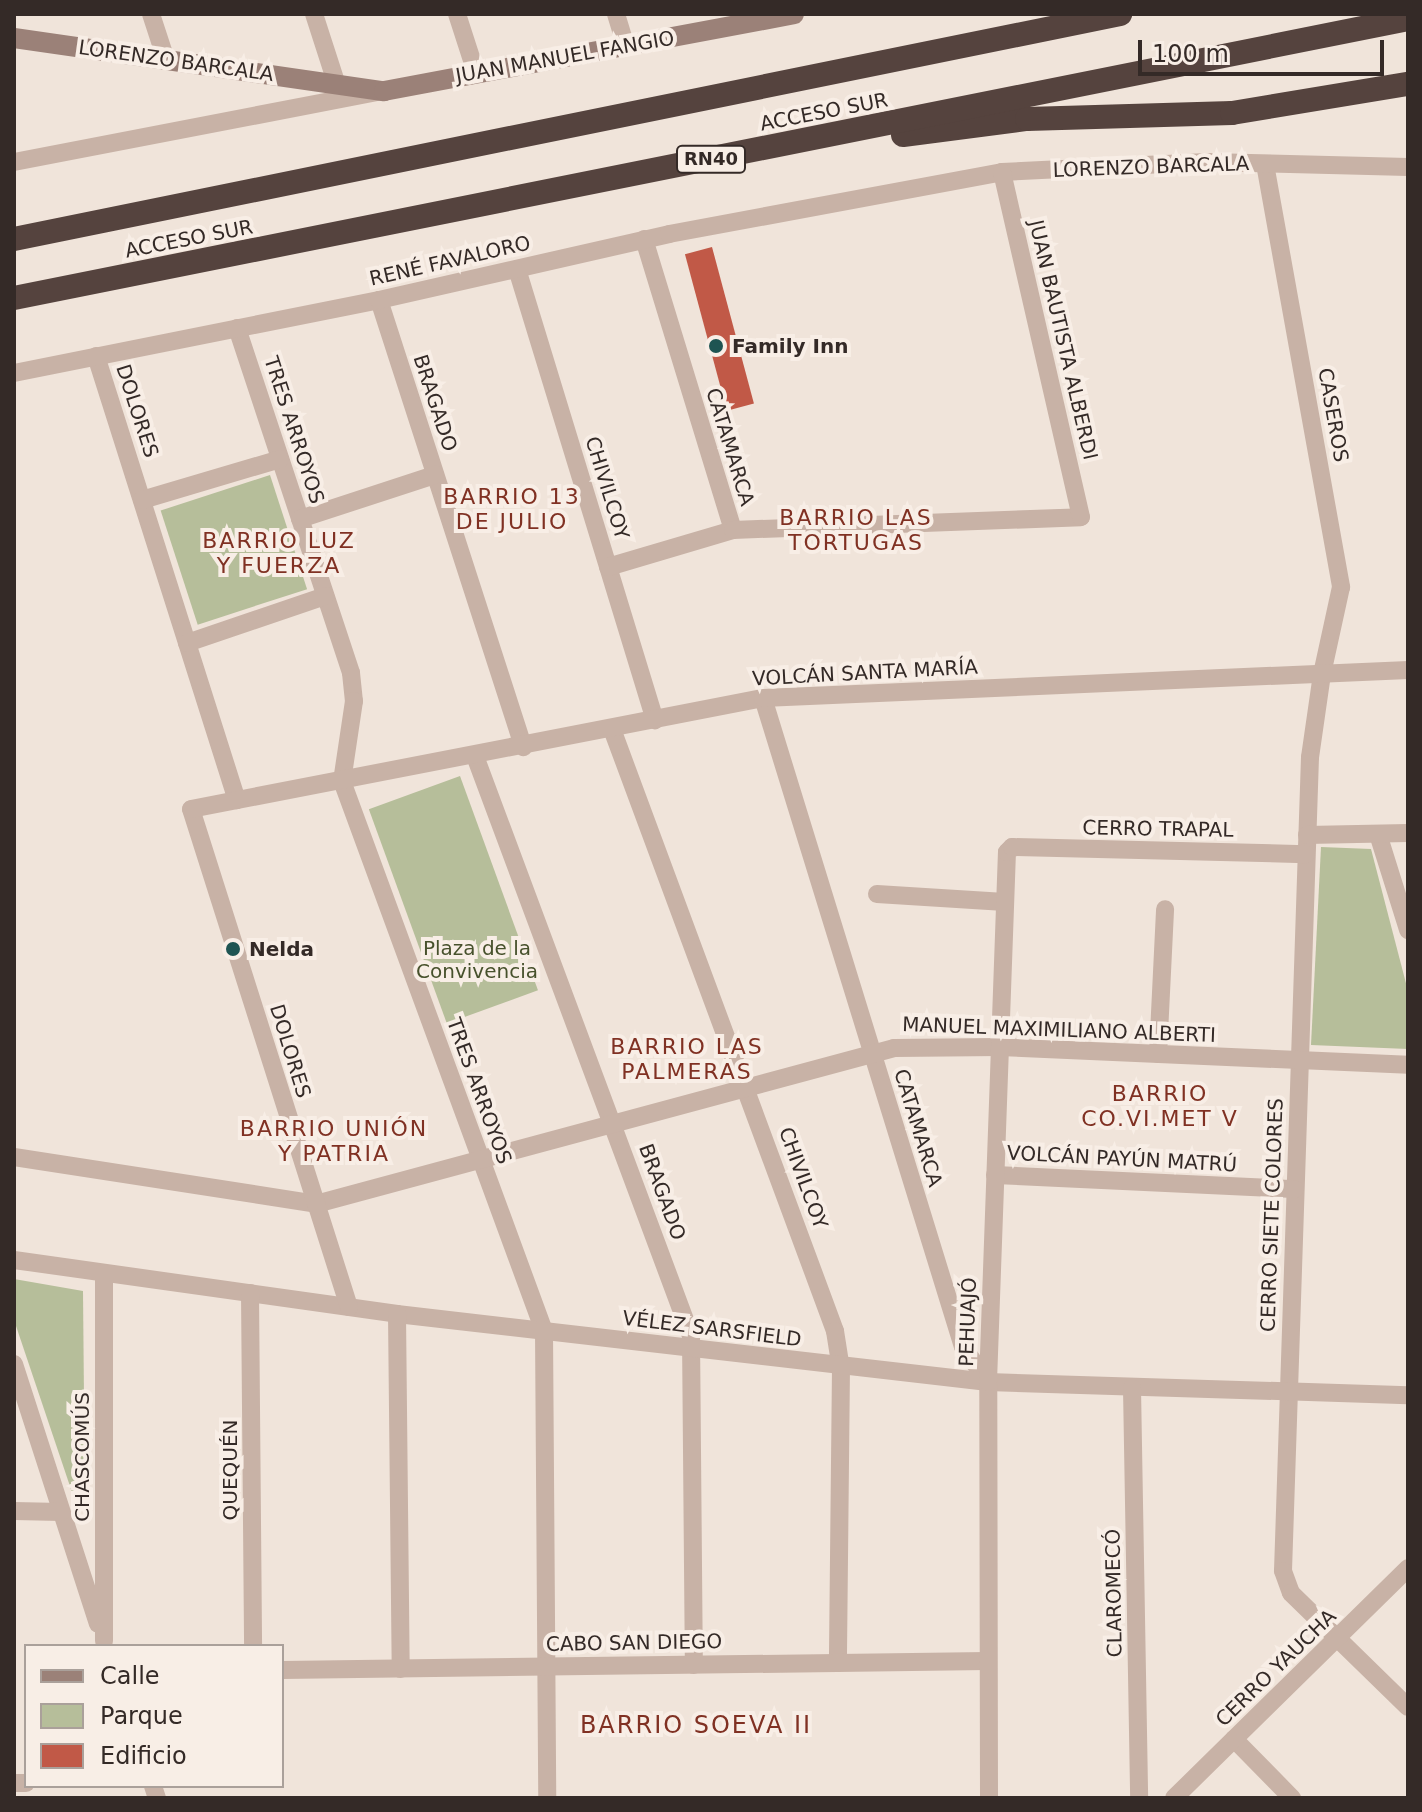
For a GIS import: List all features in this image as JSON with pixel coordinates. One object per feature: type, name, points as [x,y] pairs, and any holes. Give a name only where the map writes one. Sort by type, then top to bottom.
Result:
[{"type":"highway","points":[[818,75],[1050,14]]},
{"type":"highway","name":"ACCESO SUR","points":[[14,239],[1120,14]]},
{"type":"highway","name":"ACCESO SUR","points":[[14,298],[1408,19]]},
{"type":"highway","points":[[726,156],[1027,119],[1162,118],[1232,113],[1408,84]]},
{"type":"street","points":[[151,14],[166,60]]},
{"type":"street","points":[[314,14],[337,85]]},
{"type":"street","points":[[457,14],[476,73]]},
{"type":"street","points":[[616,14],[626,46]]},
{"type":"street","name":"JUAN MANUEL FANGIO","points":[[14,162],[794,14]]},
{"type":"street","name":"LORENZO BARCALA","points":[[14,38],[337,85]]},
{"type":"street","name":"JUAN MANUEL FANGIO","points":[[337,85],[384,91]]},
{"type":"street","name":"LORENZO BARCALA","points":[[895,191],[1002,172],[1207,162],[1408,167]]},
{"type":"street","name":"CASEROS","points":[[1265,164],[1341,587],[1322,674]]},
{"type":"street","name":"JUAN BAUTISTA ALBERDI","points":[[733,530],[1081,517],[1002,172]]},
{"type":"street","name":"RENÉ FAVALORO","points":[[16,376],[96,356],[379,300],[644,239],[895,191]]},
{"type":"street","name":"CATAMARCA","points":[[644,239],[733,530]]},
{"type":"street","name":"CHIVILCOY","points":[[517,269],[655,720]]},
{"type":"street","name":"BRAGADO","points":[[379,300],[523,747]]},
{"type":"street","name":"TRES ARROYOS","points":[[237,328],[354,687],[342,781],[544,1331],[547,1798]]},
{"type":"street","name":"DOLORES","points":[[96,356],[237,800]]},
{"type":"street","points":[[142,500],[280,459]]},
{"type":"street","points":[[300,519],[435,475]]},
{"type":"street","points":[[608,567],[733,530]]},
{"type":"street","points":[[187,643],[325,596]]},
{"type":"street","name":"VOLCÁN SANTA MARÍA","points":[[191,809],[763,698],[1408,670]]},
{"type":"street","name":"CERRO SIETE COLORES","points":[[1322,674],[1310,757],[1287,1391],[1284,1579],[1291,1593],[1408,1707]]},
{"type":"street","name":"CATAMARCA","points":[[763,698],[963,1347],[988,1382]]},
{"type":"street","name":"CHIVILCOY","points":[[612,729],[835,1331],[841,1367],[838,1663]]},
{"type":"street","name":"BRAGADO","points":[[475,756],[613,1122],[694,1348],[694,1665]]},
{"type":"street","name":"DOLORES","points":[[191,809],[349,1307]]},
{"type":"street","points":[[1307,835],[1408,833]]},
{"type":"street","points":[[1378,834],[1408,930]]},
{"type":"street","name":"CERRO TRAPAL","points":[[1009,848],[1306,854]]},
{"type":"street","name":"PEHUAJÓ","points":[[989,1798],[988,1382],[1009,848]]},
{"type":"street","points":[[877,894],[1005,902]]},
{"type":"street","points":[[1158,1054],[1165,909]]},
{"type":"street","name":"MANUEL MAXIMILIANO ALBERTI","points":[[14,1157],[316,1204],[894,1048],[1000,1047],[1408,1065]]},
{"type":"street","name":"VOLCÁN PAYÚN MATRÚ","points":[[995,1175],[1295,1189]]},
{"type":"street","name":"VÉLEZ SARSFIELD","points":[[14,1260],[397,1314],[988,1382],[1408,1395]]},
{"type":"street","name":"CHASCOMÚS","points":[[104,1273],[104,1643]]},
{"type":"street","name":"QUEQUÉN","points":[[250,1293],[253,1644]]},
{"type":"street","points":[[397,1314],[401,1669]]},
{"type":"street","points":[[14,1364],[104,1643]]},
{"type":"street","name":"CLAROMECÓ","points":[[1132,1388],[1139,1798]]},
{"type":"street","points":[[14,1511],[61,1512]]},
{"type":"street","name":"CERRO YAUCHA","points":[[1174,1798],[1408,1568]]},
{"type":"street","name":"CABO SAN DIEGO","points":[[284,1670],[987,1661]]},
{"type":"street","points":[[1234,1739],[1292,1798]]},
{"type":"green space","points":[[270,475],[307,589],[198,625],[161,511]]},
{"type":"green space","name":"Plaza de la Convivencia","points":[[460,776],[538,990],[447,1023],[369,809]]},
{"type":"green space","points":[[1321,847],[1371,849],[1408,991],[1408,1049],[1311,1045]]},
{"type":"green space","points":[[14,1279],[83,1291],[85,1508],[77,1507],[14,1320]]},
{"type":"building","points":[[712,247],[754,403],[727,411],[685,254]]},
{"type":"place","name":"Family Inn","points":[[716,346]]},
{"type":"place","name":"Nelda","points":[[233,949]]},
{"type":"district","name":"BARRIO 13 DE JULIO","points":[[512,508]]},
{"type":"district","name":"BARRIO LAS TORTUGAS","points":[[856,530]]},
{"type":"district","name":"BARRIO LUZ Y FUERZA","points":[[279,552]]},
{"type":"district","name":"BARRIO LAS PALMERAS","points":[[687,1058]]},
{"type":"district","name":"BARRIO CO.VI.MET V","points":[[1160,1106]]},
{"type":"district","name":"BARRIO UNIÓN Y PATRIA","points":[[334,1140]]},
{"type":"district","name":"BARRIO SOEVA II","points":[[696,1726]]}]
